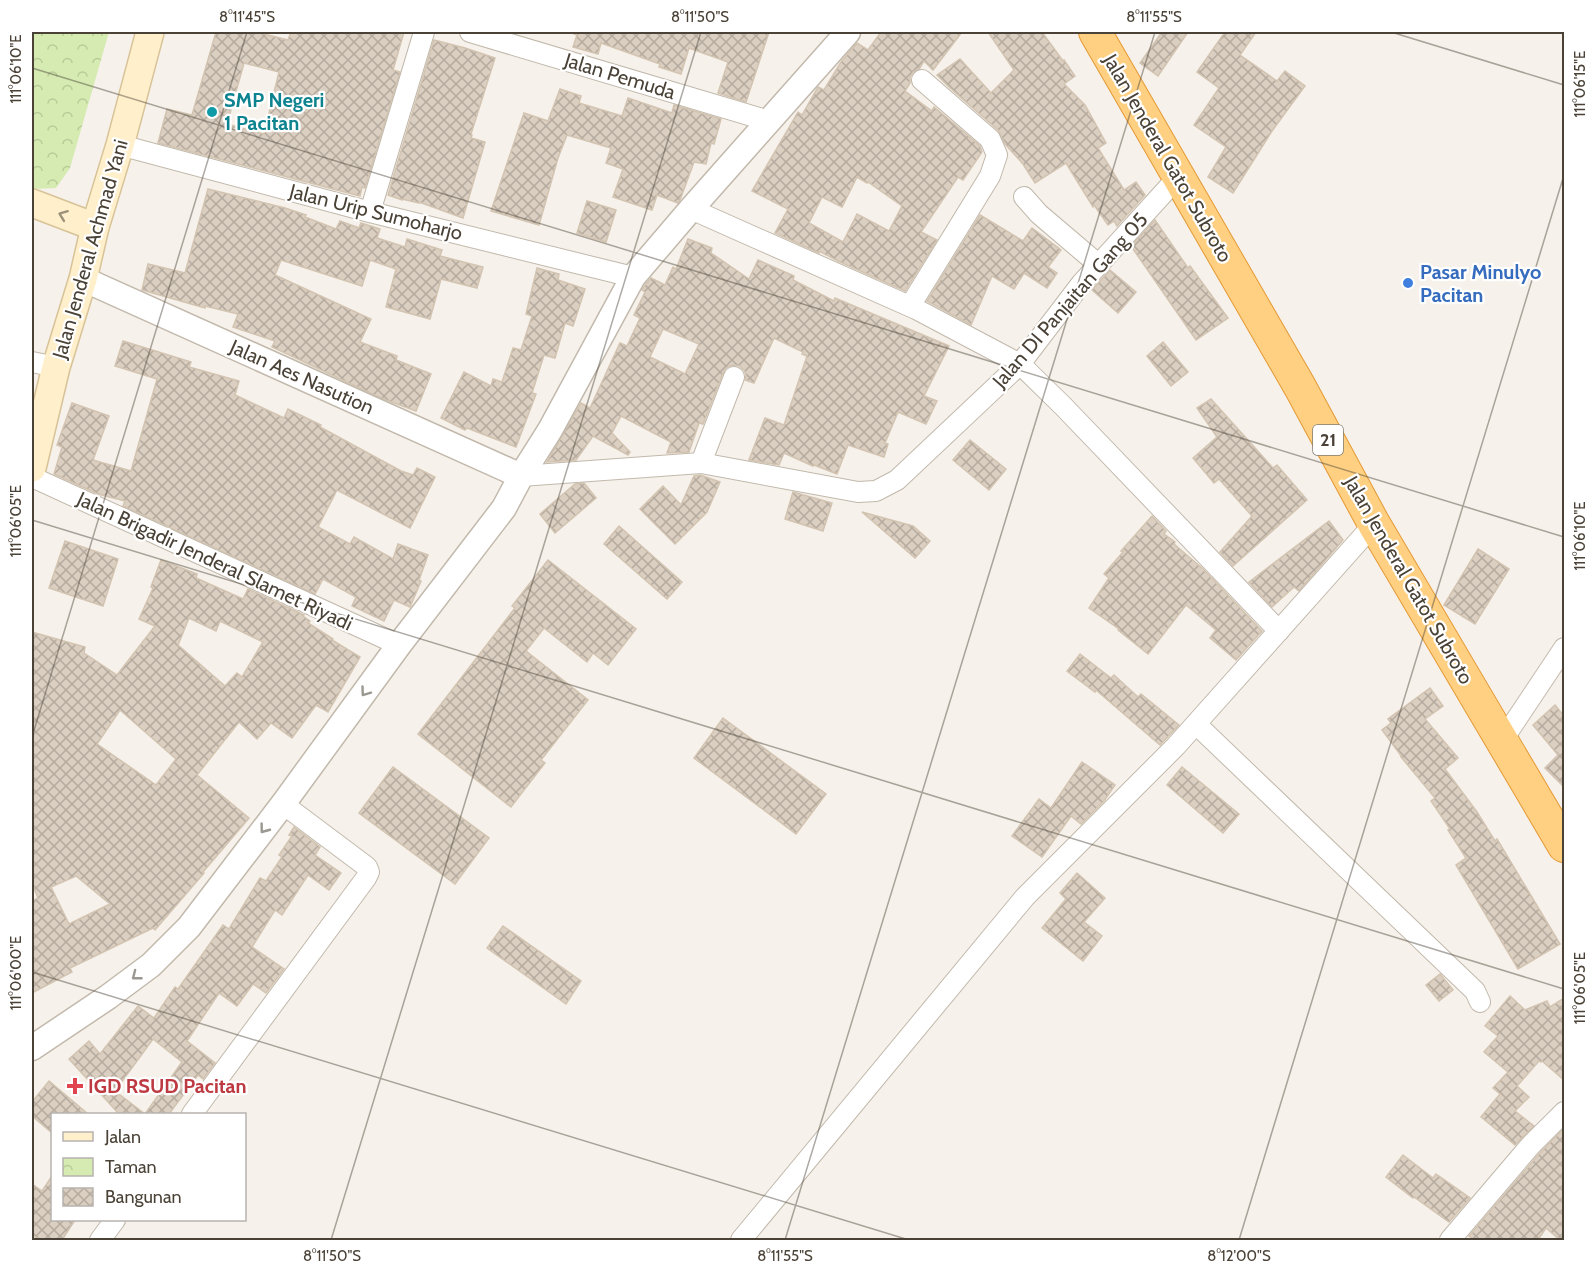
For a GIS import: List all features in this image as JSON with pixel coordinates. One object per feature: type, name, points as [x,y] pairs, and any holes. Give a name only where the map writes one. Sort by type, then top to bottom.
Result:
[{"type":"highway","name":"Jalan Jenderal Gatot Subroto","points":[[1095,32],[1300,387],[1374,524],[1564,846]]},
{"type":"main road","name":"Jalan Jenderal Achmad Yani","points":[[32,468],[44,364],[83,279],[95,227],[120,145],[150,32]]},
{"type":"main road","points":[[32,203],[95,227]]},
{"type":"street","points":[[370,212],[424,32]]},
{"type":"street","name":"Jalan Pemuda","points":[[470,32],[769,121]]},
{"type":"street","points":[[32,1048],[151,965],[189,927],[504,508],[550,430],[633,277],[848,32]]},
{"type":"street","points":[[910,306],[990,176],[997,155],[990,139],[922,80]]},
{"type":"street","name":"Jalan Urip Sumoharjo","points":[[120,145],[370,212],[633,277]]},
{"type":"street","name":"Jalan DI Panjaitan Gang 05","points":[[521,476],[701,463],[858,492],[876,491],[897,480],[1020,364],[1081,284],[1178,177]]},
{"type":"street","points":[[1024,197],[1039,214],[1099,264]]},
{"type":"street","points":[[692,208],[910,306],[1020,364],[1063,405],[1279,631]]},
{"type":"street","name":"Jalan Aes Nasution","points":[[83,279],[521,476]]},
{"type":"street","points":[[701,463],[734,377]]},
{"type":"street","name":"Jalan Brigadir Jenderal Slamet Riyadi","points":[[32,477],[399,645]]},
{"type":"street","points":[[741,1240],[1025,897],[1176,746],[1374,524]]},
{"type":"street","points":[[1502,741],[1564,648]]},
{"type":"street","points":[[1196,724],[1475,991],[1480,1002]]},
{"type":"street","points":[[193,1113],[360,888],[369,872],[367,867],[283,804]]},
{"type":"street","points":[[1450,1240],[1530,1146],[1564,1112]]},
{"type":"street","points":[[100,1240],[114,1221]]},
{"type":"green space","points":[[32,32],[109,32],[70,168],[56,188],[32,189]]},
{"type":"building","name":"SMP Negeri 1 Pacitan","points":[[216,32],[256,32],[288,40],[291,32],[404,32],[393,70],[400,72],[365,188],[362,187],[360,196],[158,143],[167,109],[192,115]],"holes":[[[244,63],[279,72],[264,134],[227,124]]]},
{"type":"building","points":[[574,32],[769,32],[746,102],[718,93],[728,62],[689,48],[681,74],[601,43],[598,54],[573,47],[577,35]]},
{"type":"building","points":[[881,32],[962,32],[933,70],[924,61],[920,68],[913,72],[905,91],[932,111],[934,107],[980,146],[982,152],[963,180],[958,177],[921,232],[937,240],[905,291],[775,233],[788,209],[752,191],[798,112],[802,115],[818,87],[824,90],[841,62],[857,43],[868,50]],"holes":[[[857,177],[902,206],[889,231],[857,214],[843,242],[809,223],[822,197],[842,207]]]},
{"type":"building","points":[[988,32],[1042,32],[1075,76],[1064,84],[1085,105],[1106,143],[1098,148],[1124,190],[1136,182],[1145,195],[1117,226],[1114,221],[1108,225],[1094,205],[1093,207],[1066,163],[1035,183],[1023,164],[1005,144],[998,130],[937,75],[960,59],[991,93],[1014,70]]},
{"type":"building","points":[[1162,32],[1188,32],[1158,76],[1140,63]]},
{"type":"building","points":[[1225,32],[1256,32],[1240,55],[1277,81],[1285,71],[1305,86],[1272,131],[1233,193],[1208,177],[1226,147],[1194,125],[1219,88],[1197,72]]},
{"type":"building","points":[[434,40],[495,58],[471,134],[471,138],[485,142],[463,218],[419,202],[388,195]]},
{"type":"building","points":[[560,89],[581,96],[579,103],[622,116],[628,98],[672,113],[674,105],[721,119],[714,144],[711,143],[706,164],[694,162],[678,203],[657,195],[652,210],[613,197],[623,169],[606,163],[611,148],[567,135],[539,225],[491,211],[524,113],[548,121]]},
{"type":"building","points":[[208,189],[285,208],[336,229],[340,221],[359,228],[361,223],[380,229],[377,238],[405,247],[407,239],[442,250],[440,256],[483,267],[477,288],[441,279],[430,319],[386,307],[396,269],[370,260],[362,286],[281,260],[275,275],[371,319],[360,342],[397,356],[396,360],[431,374],[416,411],[381,398],[272,347],[275,341],[233,327],[238,314],[205,306],[205,308],[142,290],[148,264],[185,273]]},
{"type":"building","points":[[587,201],[616,210],[606,242],[577,233]]},
{"type":"building","points":[[980,215],[1023,241],[1032,228],[1061,250],[1048,267],[1057,273],[1047,288],[1024,273],[1014,289],[992,276],[971,325],[927,301]]},
{"type":"building","points":[[1155,220],[1188,268],[1190,266],[1228,318],[1196,340],[1131,246]]},
{"type":"building","points":[[688,239],[712,248],[711,253],[749,279],[758,260],[794,276],[793,280],[834,301],[835,298],[949,346],[924,396],[937,401],[926,424],[898,412],[885,443],[888,444],[884,457],[848,445],[837,474],[784,453],[779,465],[749,460],[765,418],[784,425],[807,356],[774,338],[754,383],[745,380],[744,370],[739,366],[732,365],[726,368],[703,424],[699,423],[689,452],[667,453],[671,442],[621,416],[612,433],[630,452],[628,455],[593,436],[576,460],[547,462],[581,403],[590,408],[620,343],[627,346],[640,318],[634,315],[645,292],[642,290],[645,285],[651,278],[665,285],[673,267],[676,269]],"holes":[[[663,329],[699,344],[685,374],[650,357]]]},
{"type":"building","points":[[537,268],[559,274],[558,280],[585,289],[573,326],[565,323],[555,358],[544,355],[532,393],[536,394],[516,447],[467,428],[465,430],[441,418],[464,372],[491,386],[493,379],[502,382],[513,348],[521,350],[532,316],[526,314]]},
{"type":"building","points":[[1110,270],[1136,292],[1118,313],[1092,290]]},
{"type":"building","points":[[123,341],[191,362],[189,367],[239,381],[235,395],[284,418],[288,409],[321,425],[320,427],[401,471],[413,475],[417,468],[435,477],[410,528],[337,490],[318,527],[350,544],[354,537],[393,559],[398,544],[428,555],[419,580],[421,581],[410,607],[394,600],[384,621],[352,606],[356,597],[323,579],[315,594],[123,506],[125,501],[98,494],[54,474],[62,447],[57,445],[72,403],[109,416],[93,460],[131,471],[157,379],[115,366]]},
{"type":"building","points":[[1163,342],[1188,372],[1171,386],[1147,356]]},
{"type":"building","points":[[1211,399],[1273,468],[1277,465],[1307,500],[1233,566],[1220,552],[1252,516],[1219,479],[1214,483],[1193,458],[1217,437],[1197,408]]},
{"type":"building","points":[[970,440],[1006,469],[989,490],[953,460]]},
{"type":"building","points":[[700,475],[720,482],[707,512],[675,544],[640,509],[663,486],[681,505],[694,476]]},
{"type":"building","points":[[584,483],[596,498],[555,533],[540,514],[575,484]]},
{"type":"building","points":[[793,492],[832,503],[823,531],[785,519]]},
{"type":"building","points":[[862,512],[913,526],[930,541],[915,558]]},
{"type":"building","points":[[1152,516],[1166,531],[1164,534],[1203,569],[1262,631],[1236,660],[1210,638],[1216,630],[1186,605],[1148,654],[1119,629],[1089,608],[1109,578],[1104,574]]},
{"type":"building","points":[[1329,521],[1343,540],[1299,591],[1294,587],[1272,607],[1249,582]]},
{"type":"building","points":[[619,526],[682,582],[667,599],[604,544]]},
{"type":"building","points":[[65,541],[118,559],[103,606],[49,588]]},
{"type":"building","points":[[1478,549],[1509,569],[1475,624],[1444,605]]},
{"type":"building","points":[[161,560],[197,574],[196,578],[243,599],[248,589],[304,615],[310,621],[308,623],[360,657],[328,712],[316,705],[292,738],[271,723],[257,739],[239,722],[197,775],[249,818],[155,930],[153,928],[70,968],[72,972],[32,993],[32,901],[38,898],[32,884],[32,632],[85,647],[84,653],[117,675],[155,626],[139,619],[153,588],[151,587]],"holes":[[[189,618],[216,631],[220,621],[263,642],[242,677],[237,673],[225,686],[178,645]],[[120,710],[176,759],[156,785],[97,744]],[[76,876],[110,904],[69,924],[51,887]]]},
{"type":"building","points":[[548,560],[636,629],[608,665],[593,653],[587,662],[544,628],[526,651],[588,700],[541,760],[545,763],[511,807],[418,734],[515,608],[512,606]]},
{"type":"building","points":[[1080,654],[1111,678],[1114,675],[1138,697],[1141,694],[1179,725],[1160,745],[1096,690],[1095,692],[1067,671]]},
{"type":"building","points":[[1430,688],[1443,706],[1425,719],[1458,758],[1445,769],[1495,841],[1497,839],[1560,944],[1518,969],[1456,865],[1466,858],[1431,801],[1435,798],[1382,730],[1391,723],[1388,719]]},
{"type":"building","points":[[1555,705],[1564,716],[1564,787],[1545,768],[1558,755],[1533,725]]},
{"type":"building","points":[[723,718],[826,794],[796,834],[694,758]]},
{"type":"building","points":[[1082,762],[1115,785],[1104,801],[1081,824],[1071,816],[1042,857],[1012,836],[1039,799],[1051,808]]},
{"type":"building","points":[[393,767],[489,838],[455,884],[359,813]]},
{"type":"building","points":[[1182,767],[1239,814],[1223,833],[1167,785]]},
{"type":"building","points":[[294,827],[320,847],[315,855],[341,873],[329,890],[308,875],[282,915],[275,910],[252,947],[284,969],[266,993],[253,984],[237,1006],[219,993],[187,1041],[215,1063],[203,1079],[198,1075],[170,1113],[146,1113],[182,1062],[153,1039],[115,1091],[144,1113],[118,1113],[69,1059],[89,1041],[100,1054],[138,1006],[154,1018],[175,987],[178,989],[223,925],[229,929],[260,878],[266,881],[282,857],[279,855],[292,836],[289,835]]},
{"type":"building","points":[[1077,873],[1105,898],[1084,922],[1102,936],[1083,961],[1042,928],[1066,899],[1060,893]]},
{"type":"building","points":[[503,926],[581,981],[566,1004],[487,948]]},
{"type":"building","points":[[1440,974],[1453,990],[1439,1001],[1426,985]]},
{"type":"building","points":[[1510,996],[1525,1010],[1547,1001],[1550,1007],[1564,998],[1564,1080],[1542,1061],[1539,1061],[1517,1086],[1529,1097],[1515,1111],[1534,1126],[1515,1145],[1481,1117],[1500,1094],[1493,1088],[1508,1072],[1484,1052],[1498,1036],[1485,1026]]},
{"type":"building","points":[[49,1081],[87,1113],[51,1113],[51,1132],[32,1116],[32,1102]]},
{"type":"building","points":[[1564,1128],[1564,1240],[1560,1240],[1546,1228],[1538,1240],[1475,1240],[1469,1236],[1539,1154]]},
{"type":"building","points":[[1403,1155],[1433,1178],[1436,1174],[1470,1198],[1449,1222],[1386,1177]]},
{"type":"building","points":[[51,1178],[51,1221],[74,1221],[62,1240],[40,1240],[32,1235],[32,1184],[42,1191]]},
{"type":"place","name":"SMP Negeri 1 Pacitan","points":[[212,112]]},
{"type":"place","name":"Pasar Minulyo Pacitan","points":[[1408,283]]},
{"type":"place","name":"IGD RSUD Pacitan","points":[[75,1086]]}]
